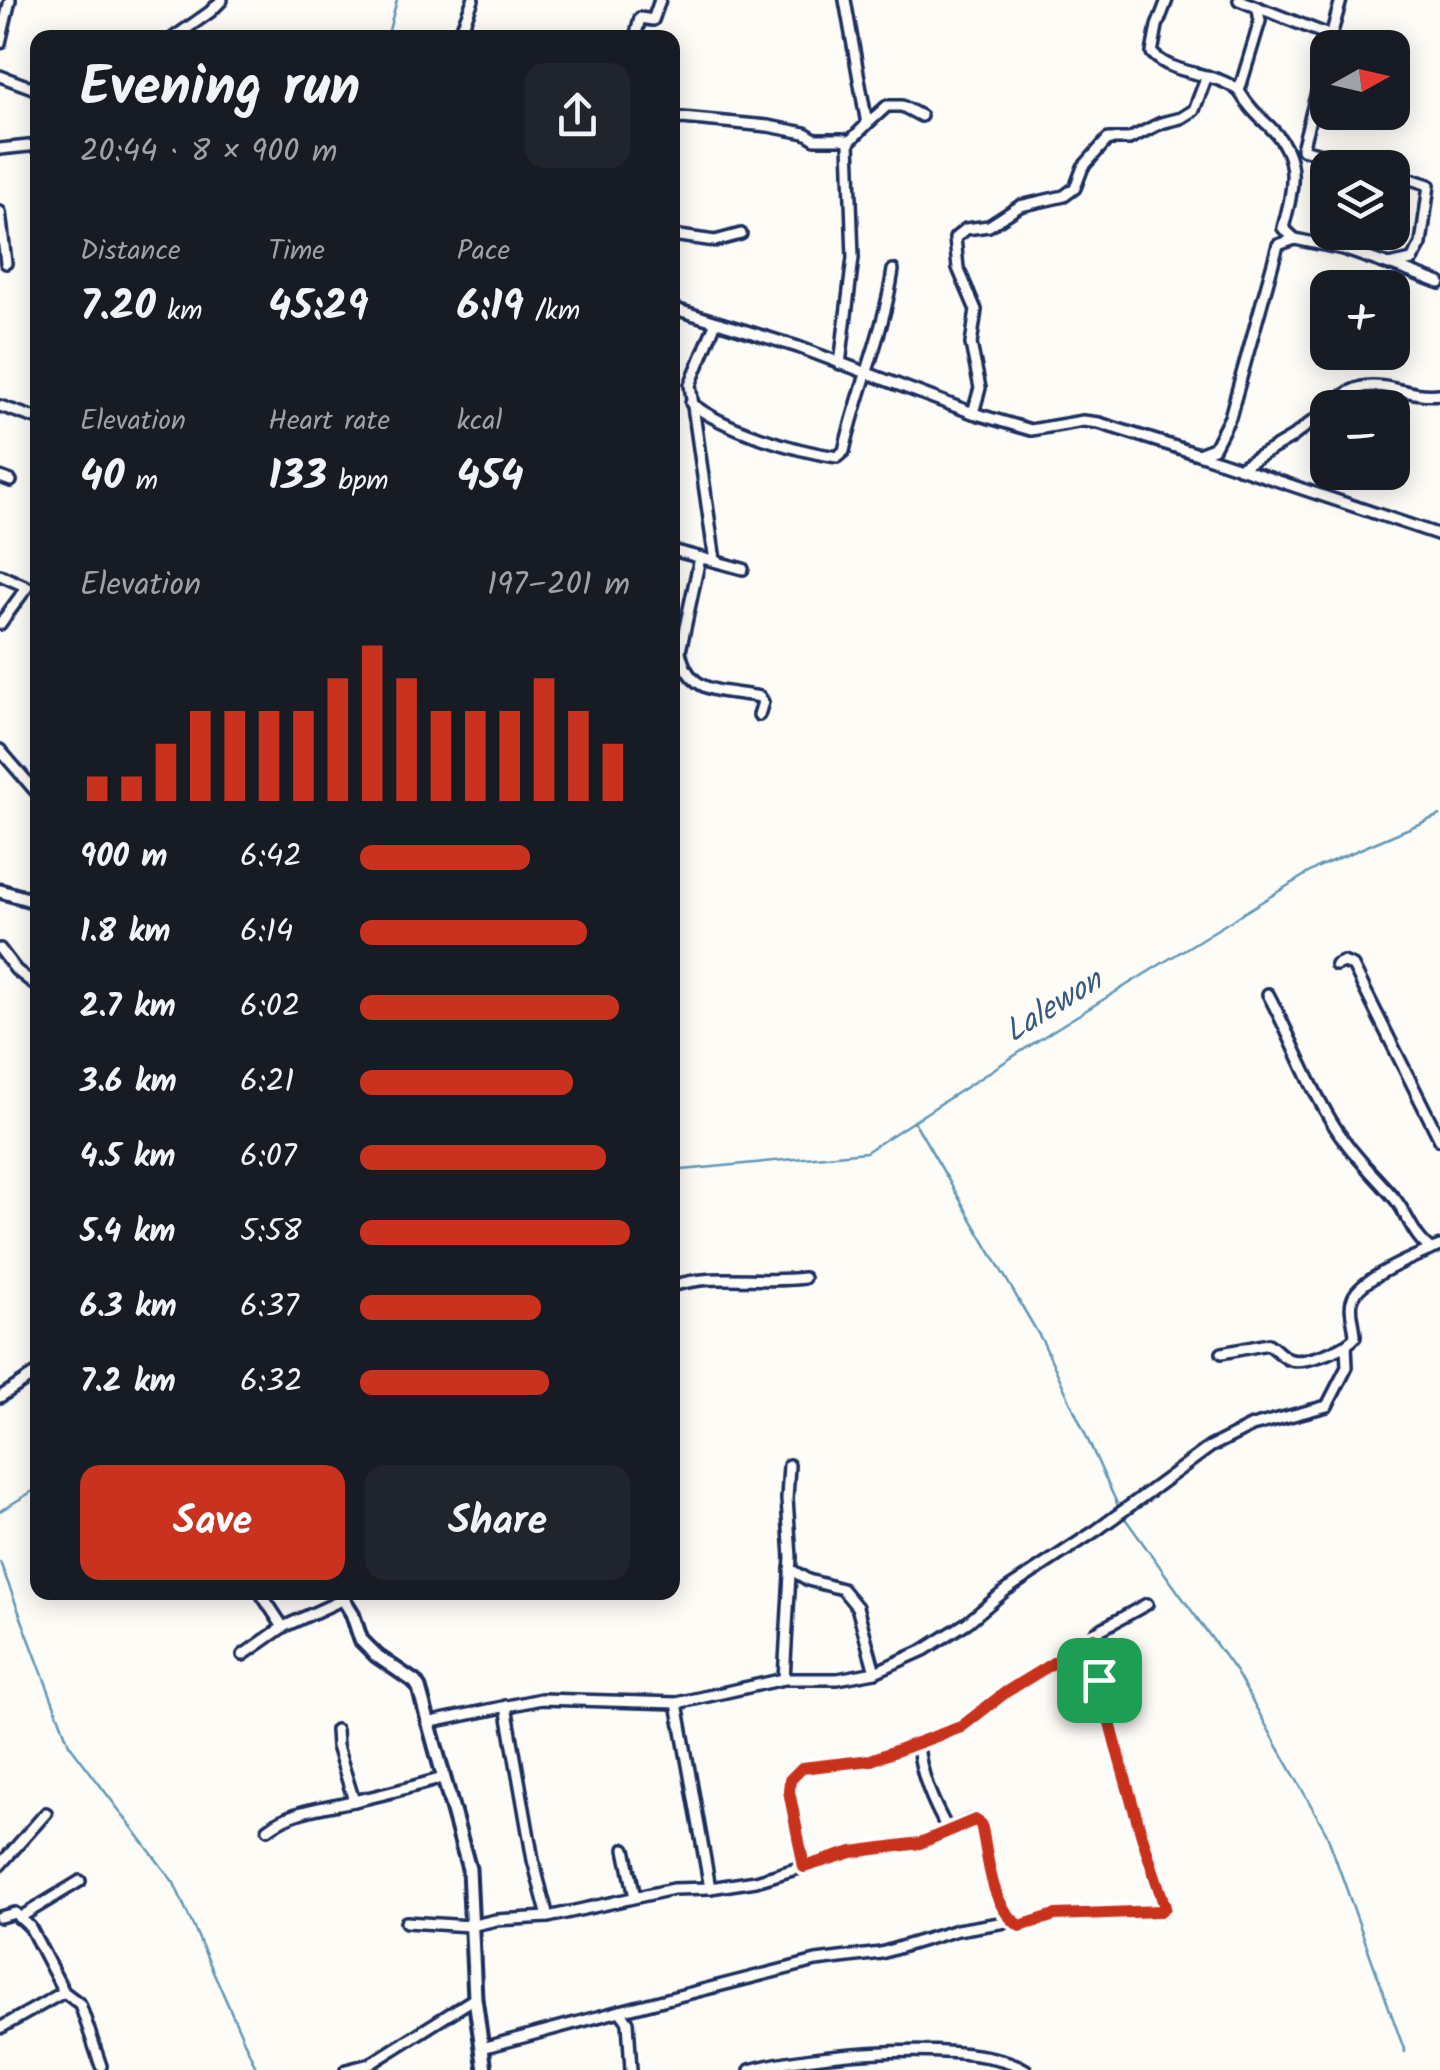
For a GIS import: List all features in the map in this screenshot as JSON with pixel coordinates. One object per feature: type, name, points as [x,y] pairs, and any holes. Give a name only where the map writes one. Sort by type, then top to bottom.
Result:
[{"type":"street","points":[[0,43],[10,0]]},
{"type":"street","points":[[184,30],[222,0]]},
{"type":"street","points":[[461,30],[473,0]]},
{"type":"street","points":[[637,30],[640,18],[653,20],[660,0]]},
{"type":"street","points":[[845,0],[867,124]]},
{"type":"street","points":[[1166,0],[1156,26],[1152,53],[1162,65],[1224,78],[1239,91],[1253,115],[1270,127],[1288,151],[1294,182]]},
{"type":"street","points":[[1238,0],[1314,30]]},
{"type":"street","points":[[1333,30],[1342,0]]},
{"type":"street","points":[[1239,91],[1260,22],[1258,10]]},
{"type":"street","points":[[0,76],[30,87]]},
{"type":"street","points":[[972,414],[980,388],[971,344],[976,310],[958,268],[956,238],[966,229],[989,226],[1020,206],[1064,196],[1076,188],[1084,167],[1108,139],[1129,139],[1194,110],[1207,76]]},
{"type":"street","points":[[840,364],[853,258],[850,142],[888,106],[902,106],[921,116]]},
{"type":"street","points":[[680,118],[768,126],[805,133],[815,139],[850,142]]},
{"type":"street","points":[[1310,118],[1283,228],[1295,239],[1343,249],[1440,283]]},
{"type":"street","points":[[0,149],[30,146]]},
{"type":"street","points":[[1302,149],[1310,151]]},
{"type":"street","points":[[1410,179],[1429,185],[1440,194]]},
{"type":"street","points":[[1389,264],[1412,260],[1421,244],[1429,185]]},
{"type":"street","points":[[0,212],[6,263]]},
{"type":"street","points":[[680,236],[715,240],[741,234]]},
{"type":"street","points":[[1198,454],[1214,448],[1230,418],[1278,245],[1295,239]]},
{"type":"street","points":[[690,403],[722,422],[837,457],[844,450],[864,371],[882,330],[893,270]]},
{"type":"street","points":[[680,311],[864,371],[972,414],[1031,430],[1099,423],[1440,535]]},
{"type":"street","points":[[716,324],[690,385],[716,561]]},
{"type":"street","points":[[1360,390],[1376,384],[1396,390]]},
{"type":"street","points":[[1410,394],[1440,394]]},
{"type":"street","points":[[0,406],[30,416]]},
{"type":"street","points":[[1239,468],[1310,423]]},
{"type":"street","points":[[0,477],[11,481]]},
{"type":"street","points":[[680,552],[743,569]]},
{"type":"street","points":[[680,635],[700,558]]},
{"type":"street","points":[[0,575],[26,587],[0,624]]},
{"type":"street","points":[[680,658],[693,682],[706,688],[760,697],[763,702],[759,715]]},
{"type":"street","points":[[0,750],[30,785]]},
{"type":"street","points":[[0,892],[30,900]]},
{"type":"street","points":[[0,949],[30,981]]},
{"type":"street","points":[[1336,965],[1344,962],[1353,966],[1440,1140]]},
{"type":"street","points":[[1268,994],[1305,1075],[1336,1130],[1396,1201],[1423,1243],[1436,1248]]},
{"type":"street","points":[[1222,1353],[1268,1344],[1288,1360],[1297,1361],[1346,1345],[1355,1337],[1351,1306],[1358,1288],[1436,1248]]},
{"type":"street","points":[[680,1284],[699,1278],[804,1278]]},
{"type":"street","points":[[426,1722],[564,1698],[677,1703],[784,1679],[838,1680],[875,1672],[924,1650],[968,1622],[1006,1590],[1098,1530],[1210,1447],[1252,1426],[1327,1406],[1347,1367],[1346,1345]]},
{"type":"street","points":[[0,1397],[30,1377]]},
{"type":"street","points":[[784,1679],[790,1569],[788,1464]]},
{"type":"street","points":[[790,1569],[808,1580],[842,1590],[857,1607],[875,1672]]},
{"type":"street","points":[[265,1600],[284,1627]]},
{"type":"street","points":[[243,1656],[284,1627],[335,1600]]},
{"type":"street","points":[[344,1600],[361,1640],[415,1682],[469,1868],[475,1998],[485,2070]]},
{"type":"street","points":[[406,1922],[470,1926],[548,1917],[673,1889],[756,1881],[852,1852],[920,1843],[971,1820],[981,1824],[997,1895],[1020,1926],[1055,1915],[1160,1911],[1165,1907],[1119,1768],[1115,1734],[1092,1646],[1096,1632],[1147,1604]]},
{"type":"street","points":[[804,1867],[789,1791],[793,1775],[807,1766],[871,1760],[970,1722],[1006,1692],[1094,1638]]},
{"type":"street","points":[[677,1703],[710,1888]]},
{"type":"street","points":[[506,1706],[533,1860],[548,1917]]},
{"type":"street","points":[[336,1730],[354,1801]]},
{"type":"street","points":[[918,1745],[930,1792],[948,1830]]},
{"type":"street","points":[[268,1829],[278,1820],[304,1812],[443,1778]]},
{"type":"street","points":[[0,1865],[46,1813]]},
{"type":"street","points":[[625,1849],[635,1897]]},
{"type":"street","points":[[19,1918],[80,1880]]},
{"type":"street","points":[[0,1917],[15,1913],[30,1927],[64,1992],[80,2004],[100,2066]]},
{"type":"street","points":[[482,2048],[816,1961],[881,1952],[957,1930],[1012,1920]]},
{"type":"street","points":[[0,2028],[64,1992]]},
{"type":"street","points":[[346,2070],[370,2064],[475,1998]]},
{"type":"street","points":[[620,2011],[628,2022],[631,2070]]},
{"type":"street","points":[[750,2070],[792,2060],[929,2051],[998,2057],[1026,2070]]},
{"type":"street","points":[[831,2057],[834,2070]]},
{"type":"waterway","points":[[389,30],[397,0]]},
{"type":"waterway","name":"Lalewon","points":[[680,1170],[866,1152],[1318,867],[1440,815]]},
{"type":"waterway","points":[[914,1121],[1043,1342],[1120,1510]]},
{"type":"waterway","name":"Lalewon","points":[[0,1511],[30,1493]]},
{"type":"waterway","points":[[1124,1517],[1236,1672],[1326,1832],[1405,2052]]},
{"type":"waterway","points":[[0,1562],[69,1744],[174,1883],[257,2070]]},
{"type":"route","points":[[1094,1638],[1099,1680],[1115,1734],[1119,1768],[1165,1907],[1160,1911],[1055,1915],[1020,1926],[997,1895],[981,1824],[975,1820],[920,1843],[852,1852],[804,1867],[789,1791],[790,1780],[797,1771],[820,1764],[871,1760],[961,1727],[1006,1692],[1094,1638]]}]
